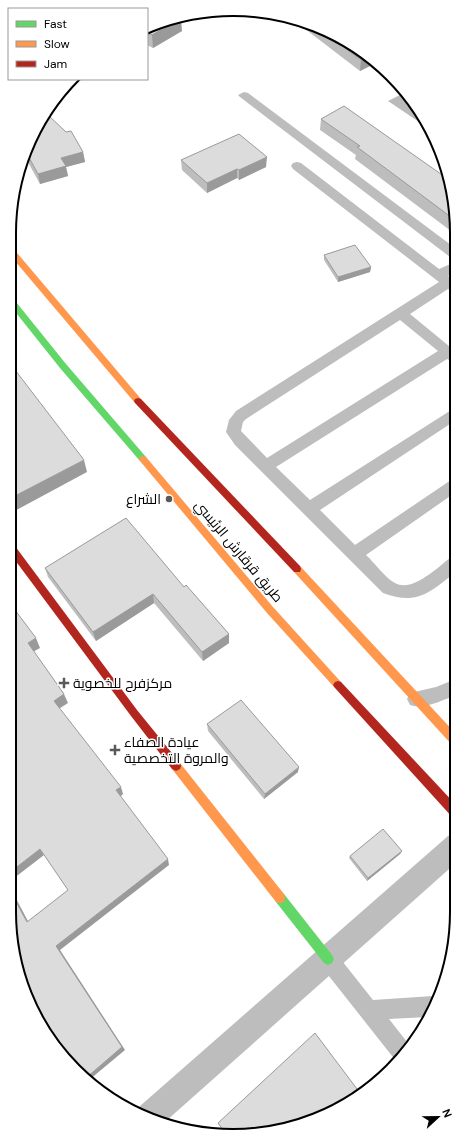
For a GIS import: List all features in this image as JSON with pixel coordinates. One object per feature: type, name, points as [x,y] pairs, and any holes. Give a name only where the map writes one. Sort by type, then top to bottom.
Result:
[{"type":"main road","name":"طريق قرقارش الرئيسي","points":[[16,257],[92,349],[142,406],[294,565],[450,736]]},
{"type":"main road","name":"طريق قرقارش الرئيسي","points":[[16,308],[63,366],[203,529],[270,610],[450,806]]},
{"type":"main road","points":[[16,554],[134,713],[328,959]]},
{"type":"street","points":[[153,1113],[450,851]]},
{"type":"lane","points":[[244,95],[450,250]]},
{"type":"lane","points":[[297,166],[447,282],[236,420],[233,432],[236,437],[389,588],[402,593],[417,591],[450,567]]},
{"type":"lane","points":[[400,313],[450,354]]},
{"type":"lane","points":[[266,466],[450,356]]},
{"type":"lane","points":[[309,510],[450,416]]},
{"type":"lane","points":[[354,554],[450,488]]},
{"type":"lane","points":[[416,699],[436,695],[450,689]]},
{"type":"lane","points":[[328,959],[400,1050]]},
{"type":"lane","points":[[369,1010],[429,1006]]},
{"type":"shaded area","points":[[400,95],[419,122],[388,101]]},
{"type":"building","points":[[165,27],[152,35],[149,33]]},
{"type":"building","points":[[340,44],[362,59],[361,60]]},
{"type":"building","points":[[344,106],[442,175],[450,216],[357,147],[360,146],[321,119]]},
{"type":"building","points":[[50,117],[66,132],[71,131],[83,152],[61,158],[66,166],[38,174],[30,159],[38,137]]},
{"type":"building","points":[[239,134],[267,157],[207,183],[181,160]]},
{"type":"building","points":[[355,245],[371,267],[338,277],[324,255]]},
{"type":"building","points":[[16,371],[84,460],[16,495]]},
{"type":"building","points":[[126,518],[184,587],[186,585],[229,634],[202,652],[153,594],[93,632],[45,568]]},
{"type":"building","points":[[16,611],[36,638],[28,643],[64,694],[54,701],[121,787],[116,790],[168,859],[56,946],[122,1047],[90,1075],[70,1055],[53,1033],[38,1008],[23,968],[16,926],[16,902],[27,922],[68,890],[40,849],[16,868]]},
{"type":"building","points":[[241,700],[299,767],[265,794],[207,724]]},
{"type":"building","points":[[383,829],[402,851],[368,878],[350,856]]},
{"type":"building","points":[[315,1033],[357,1090],[329,1107],[289,1122],[247,1129],[222,1129],[218,1123]]},
{"type":"traffic: fast","points":[[16,308],[63,366],[143,459]]},
{"type":"traffic: fast","points":[[280,898],[328,959]]},
{"type":"traffic: slow","points":[[16,257],[138,401]]},
{"type":"traffic: slow","points":[[143,459],[270,610],[338,685]]},
{"type":"traffic: slow","points":[[297,569],[450,735]]},
{"type":"traffic: slow","points":[[176,766],[280,898]]},
{"type":"traffic: jam","points":[[138,401],[297,569]]},
{"type":"traffic: jam","points":[[16,554],[134,713],[176,766]]},
{"type":"traffic: jam","points":[[338,685],[450,806]]},
{"type":"place","name":"الشراع","points":[[169,499]]},
{"type":"place","name":"مركزفرح للخصوية","points":[[64,683]]},
{"type":"place","name":"عيادة الصفاء والمروة التخصصية","points":[[115,750]]}]
